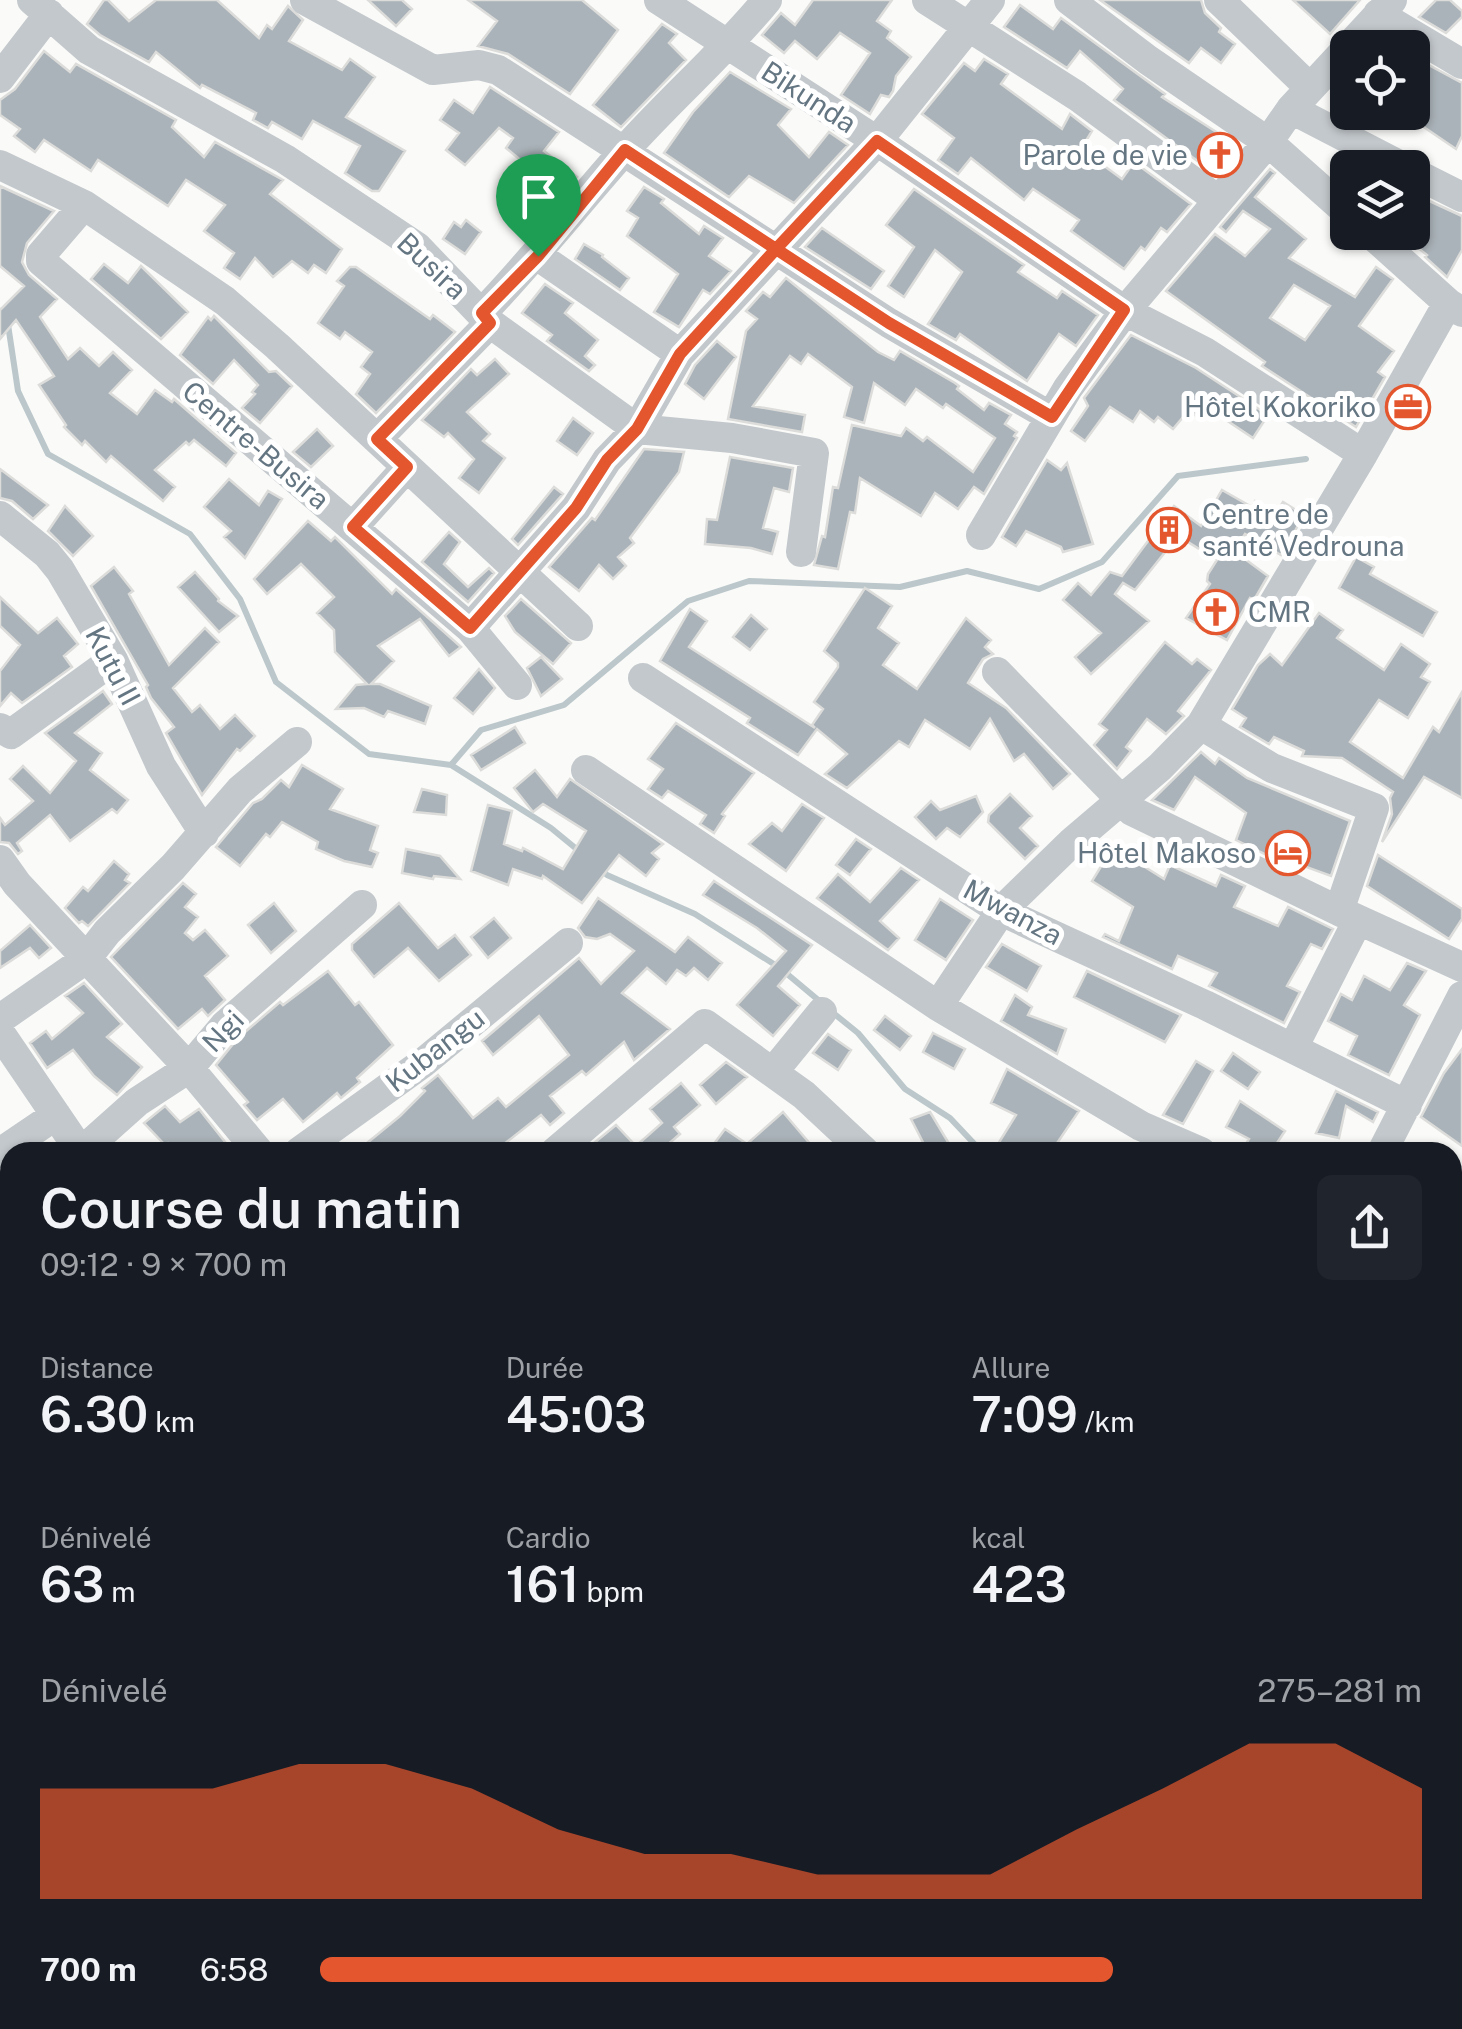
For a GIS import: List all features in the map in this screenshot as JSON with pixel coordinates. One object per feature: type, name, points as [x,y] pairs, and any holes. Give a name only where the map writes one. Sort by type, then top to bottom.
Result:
[{"type":"street","points":[[305,0],[433,70],[480,66],[498,70],[906,334],[1052,417]]},
{"type":"street","name":"Bikunda","points":[[659,0],[877,141],[1124,310],[1205,352],[1362,454]]},
{"type":"street","points":[[377,439],[486,318],[625,150],[767,0]]},
{"type":"street","points":[[926,0],[1077,96],[1218,200]]},
{"type":"street","points":[[470,628],[576,508],[607,460],[637,429],[680,354],[877,141],[990,0]]},
{"type":"street","points":[[1070,0],[1148,60],[1268,142],[1330,198]]},
{"type":"street","points":[[1219,0],[1301,98],[1378,150]]},
{"type":"street","points":[[0,78],[40,7]]},
{"type":"street","name":"Busira","points":[[40,7],[89,50],[285,159],[417,247],[486,318],[637,429]]},
{"type":"street","points":[[981,535],[1052,417],[1124,310],[1301,98],[1385,7],[1462,64]]},
{"type":"street","points":[[0,165],[84,206],[224,302],[578,626]]},
{"type":"street","points":[[1430,181],[1462,197]]},
{"type":"street","name":"Centre-Busira","points":[[84,206],[41,254],[41,260],[111,324],[470,628],[517,685]]},
{"type":"street","points":[[938,1006],[1001,911],[1201,725],[1362,454],[1455,308],[1389,250]]},
{"type":"street","points":[[538,256],[680,354]]},
{"type":"street","points":[[637,429],[732,438],[814,453],[801,552]]},
{"type":"street","points":[[353,527],[407,467]]},
{"type":"street","name":"Kutu II","points":[[0,516],[60,570],[113,660],[162,766],[204,834]]},
{"type":"street","points":[[0,728],[10,734],[113,660]]},
{"type":"street","points":[[996,672],[1120,801],[1146,819],[1462,967]]},
{"type":"street","name":"Mwanza","points":[[643,678],[1001,911],[1407,1105]]},
{"type":"street","points":[[1201,725],[1248,756],[1374,808],[1348,916],[1293,1048]]},
{"type":"street","points":[[0,1019],[86,959],[107,932],[204,834],[240,790],[297,742]]},
{"type":"street","points":[[586,770],[938,1006],[1124,1117],[1179,1142]]},
{"type":"street","points":[[6,879],[189,1068],[250,1142]]},
{"type":"street","name":"Ngi","points":[[92,1142],[138,1102],[189,1068],[225,1025],[362,905]]},
{"type":"street","name":"Kubangu","points":[[313,1142],[424,1062],[568,943]]},
{"type":"street","points":[[1387,1142],[1462,996]]},
{"type":"street","points":[[773,1072],[822,1012]]},
{"type":"street","points":[[568,1142],[702,1025],[710,1025],[804,1095],[852,1142]]},
{"type":"street","points":[[0,1033],[74,1142]]},
{"type":"street","points":[[16,1142],[56,1115]]},
{"type":"building","points":[[104,0],[129,21],[156,0],[217,0],[259,38],[267,25],[272,29],[288,6],[303,20],[289,41],[342,70],[350,59],[375,77],[346,117],[405,151],[379,191],[372,191],[345,173],[360,146],[313,121],[302,139],[272,122],[268,128],[253,120],[256,113],[202,85],[200,88],[156,52],[149,62],[100,35],[87,24]]},
{"type":"building","points":[[368,0],[402,0],[412,9],[396,26]]},
{"type":"building","points":[[468,0],[582,0],[618,30],[570,94],[508,54],[478,46],[497,21]]},
{"type":"building","points":[[813,0],[892,0],[877,21],[891,31],[887,38],[911,57],[896,76],[889,97],[881,95],[870,114],[841,95],[870,53],[840,33],[817,59],[795,41],[784,53],[762,35],[781,13],[795,25]]},
{"type":"building","points":[[1100,0],[1201,0],[1205,13],[1221,28],[1219,32],[1235,44],[1221,63],[1201,48],[1189,63]]},
{"type":"building","points":[[1293,0],[1360,0],[1330,34]]},
{"type":"building","points":[[1436,0],[1450,0],[1462,11],[1462,17],[1446,33],[1419,17]]},
{"type":"building","points":[[1020,5],[1053,29],[1061,18],[1165,94],[1162,97],[1235,144],[1214,173],[1114,100],[1123,89],[1080,51],[1067,68],[1004,27]]},
{"type":"building","points":[[662,24],[677,34],[669,43],[686,60],[621,127],[593,105]]},
{"type":"building","points":[[44,51],[70,72],[76,64],[176,120],[172,127],[204,157],[215,142],[283,180],[270,194],[342,249],[326,273],[314,265],[308,273],[292,261],[273,277],[255,258],[240,279],[224,268],[234,253],[204,231],[225,205],[186,180],[168,206],[98,160],[91,171],[44,140],[35,152],[14,136],[20,129],[0,115],[0,100],[15,89]]},
{"type":"building","points":[[984,59],[1008,74],[1001,84],[1062,129],[1070,114],[1092,131],[1081,149],[1122,179],[1134,162],[1191,204],[1167,232],[1161,228],[1145,250],[1141,247],[1124,269],[1071,231],[1079,220],[1033,189],[1024,200],[971,158],[958,174],[938,160],[954,138],[922,114],[964,63],[975,71]]},
{"type":"building","points":[[1430,66],[1462,83],[1462,136],[1456,149],[1428,130]]},
{"type":"building","points":[[730,72],[791,109],[778,125],[809,157],[829,132],[848,145],[794,203],[749,176],[729,197],[664,153],[693,112]]},
{"type":"building","points":[[490,87],[559,132],[544,151],[577,177],[558,198],[537,182],[541,177],[506,148],[513,138],[499,128],[465,165],[446,150],[459,133],[440,120],[454,100],[473,113]]},
{"type":"building","points":[[1270,169],[1275,173],[1255,197],[1306,239],[1289,258],[1355,297],[1376,267],[1393,279],[1359,326],[1394,351],[1378,372],[1385,377],[1356,427],[1262,366],[1265,362],[1166,291],[1215,234],[1245,256],[1270,229],[1243,211],[1226,232],[1220,227]],"holes":[[[1294,285],[1330,306],[1305,340],[1270,318]]]},
{"type":"building","points":[[0,186],[54,211],[27,243],[22,262],[29,275],[57,299],[40,317],[68,359],[80,348],[99,366],[113,352],[132,370],[110,393],[137,414],[155,390],[172,402],[174,399],[236,453],[226,466],[194,440],[189,445],[186,442],[155,470],[175,487],[163,501],[111,456],[106,462],[64,427],[39,385],[54,376],[16,320],[0,339],[0,310],[24,286],[0,266]]},
{"type":"building","points":[[644,187],[664,199],[661,203],[699,234],[704,226],[723,238],[709,256],[731,271],[710,294],[703,290],[679,327],[654,312],[678,274],[627,236],[638,218],[627,211]]},
{"type":"building","points":[[914,189],[1024,265],[1018,272],[1057,298],[1062,291],[1098,315],[1076,346],[1059,334],[1027,381],[960,334],[956,340],[928,324],[962,272],[935,250],[904,297],[888,286],[914,247],[886,225]]},
{"type":"building","points":[[1430,201],[1462,216],[1462,250],[1447,277],[1421,250],[1430,250]]},
{"type":"building","points":[[466,220],[481,232],[465,254],[443,239],[454,222],[461,227]]},
{"type":"building","points":[[822,228],[884,271],[871,289],[805,247]]},
{"type":"building","points":[[584,244],[629,278],[620,290],[575,259]]},
{"type":"building","points":[[104,264],[128,283],[141,266],[188,312],[161,339],[91,279]]},
{"type":"building","points":[[350,267],[356,267],[455,332],[376,413],[356,394],[370,374],[361,367],[372,352],[345,332],[340,339],[318,323],[344,286],[337,281]]},
{"type":"building","points":[[786,278],[878,352],[894,360],[900,351],[955,383],[957,389],[984,410],[989,403],[1011,415],[1005,424],[1017,432],[984,494],[974,487],[958,509],[935,493],[921,516],[860,478],[855,513],[850,512],[838,569],[814,565],[822,536],[825,537],[833,487],[838,488],[852,425],[901,436],[906,428],[923,441],[927,437],[973,472],[995,438],[946,404],[943,408],[916,389],[905,405],[874,383],[864,423],[844,417],[852,387],[808,354],[801,364],[790,356],[753,406],[805,415],[802,432],[728,419],[746,331],[757,319],[746,311],[763,292],[770,297]]},
{"type":"building","points":[[545,284],[573,303],[565,313],[598,340],[585,356],[595,365],[589,371],[547,341],[552,335],[522,313]]},
{"type":"building","points":[[214,316],[269,372],[276,371],[292,386],[260,423],[242,408],[258,385],[234,360],[213,384],[180,355],[208,317],[211,320]]},
{"type":"building","points":[[1131,335],[1196,368],[1268,415],[1253,438],[1205,406],[1196,416],[1189,410],[1173,429],[1158,417],[1154,422],[1140,411],[1133,422],[1110,407],[1085,441],[1071,431],[1088,406],[1084,398]]},
{"type":"building","points":[[717,341],[736,357],[704,399],[685,384],[695,365]]},
{"type":"building","points":[[495,359],[509,374],[467,412],[490,434],[483,441],[505,458],[479,493],[459,478],[474,459],[448,433],[444,437],[422,420],[471,369],[477,375]]},
{"type":"building","points":[[573,418],[593,433],[577,455],[557,441]]},
{"type":"building","points":[[317,429],[333,446],[311,467],[293,452]]},
{"type":"building","points":[[644,449],[684,452],[679,472],[630,538],[634,543],[618,557],[626,566],[613,579],[599,565],[579,591],[549,567],[592,518],[595,520]]},
{"type":"building","points":[[730,457],[793,468],[789,492],[774,488],[763,528],[778,532],[772,554],[705,544],[707,519],[717,520]]},
{"type":"building","points":[[1047,460],[1061,470],[1067,463],[1093,544],[1063,552],[1061,547],[1026,531],[1016,546],[1002,537]]},
{"type":"building","points":[[0,469],[48,505],[33,519],[12,501],[0,498]]},
{"type":"building","points":[[229,479],[259,505],[268,491],[282,499],[245,558],[224,537],[231,531],[204,507]]},
{"type":"building","points":[[554,487],[563,494],[518,545],[512,539]]},
{"type":"building","points":[[1222,490],[1252,507],[1255,501],[1275,514],[1283,502],[1304,515],[1281,555],[1245,534],[1234,551],[1268,576],[1254,600],[1250,598],[1227,640],[1186,618],[1210,584],[1208,574],[1217,560],[1178,536],[1135,590],[1123,583],[1115,594],[1149,621],[1091,674],[1075,657],[1101,633],[1063,600],[1078,583],[1091,595],[1110,572],[1122,576],[1174,506],[1201,526]]},
{"type":"building","points":[[65,506],[93,536],[73,556],[48,531]]},
{"type":"building","points":[[308,521],[331,541],[335,537],[392,594],[396,589],[461,647],[449,656],[420,619],[378,646],[394,661],[371,684],[380,684],[431,706],[425,724],[388,711],[384,717],[364,708],[336,709],[356,685],[367,684],[335,652],[334,630],[317,613],[334,597],[301,564],[267,594],[254,579]]},
{"type":"building","points":[[449,532],[460,542],[444,564],[468,587],[489,568],[494,573],[468,602],[422,562]]},
{"type":"building","points":[[1356,557],[1374,567],[1370,574],[1437,612],[1423,636],[1339,588]]},
{"type":"building","points":[[114,567],[133,591],[129,594],[169,665],[205,628],[219,642],[173,688],[192,712],[200,705],[220,729],[235,715],[255,736],[240,751],[237,749],[202,795],[166,733],[174,727],[151,698],[148,685],[91,586]]},
{"type":"building","points":[[195,572],[218,601],[238,616],[219,632],[178,587]]},
{"type":"building","points":[[865,588],[892,606],[878,628],[899,643],[883,665],[917,689],[966,618],[991,640],[985,647],[993,654],[983,659],[968,683],[1006,708],[1070,774],[1053,789],[1024,754],[1014,761],[990,719],[970,749],[925,720],[909,747],[899,741],[847,788],[825,774],[847,754],[817,729],[798,755],[747,723],[750,718],[660,661],[690,609],[707,621],[689,647],[815,728],[812,725],[823,709],[814,702],[838,667],[824,651]]},
{"type":"building","points":[[0,597],[38,633],[57,618],[78,644],[64,656],[72,667],[22,703],[11,693],[0,706],[0,671],[20,645],[0,626]]},
{"type":"building","points":[[521,599],[571,643],[553,664],[515,632],[505,616]]},
{"type":"building","points":[[1319,613],[1343,630],[1337,638],[1384,670],[1401,644],[1430,664],[1421,677],[1430,682],[1408,718],[1379,700],[1350,742],[1403,778],[1433,727],[1439,732],[1462,692],[1462,798],[1424,777],[1382,842],[1392,814],[1393,792],[1342,758],[1302,756],[1304,751],[1274,737],[1269,744],[1240,727],[1246,718],[1232,709],[1258,665],[1270,654],[1282,665]]},
{"type":"building","points":[[751,615],[767,629],[750,650],[733,637]]},
{"type":"building","points":[[1165,642],[1192,664],[1197,659],[1211,670],[1178,711],[1184,716],[1166,734],[1147,719],[1126,747],[1131,751],[1117,769],[1094,745],[1107,730],[1099,724]]},
{"type":"building","points":[[541,657],[562,679],[541,696],[527,668]]},
{"type":"building","points":[[479,669],[495,688],[473,714],[454,698]]},
{"type":"building","points":[[103,691],[112,704],[75,733],[102,753],[90,770],[128,800],[117,813],[112,809],[70,841],[50,815],[17,843],[22,851],[18,854],[9,843],[0,842],[0,818],[5,825],[33,801],[10,779],[23,766],[50,793],[76,761],[45,733]]},
{"type":"building","points":[[676,723],[754,773],[722,814],[725,816],[714,833],[700,824],[706,815],[668,791],[662,798],[648,789],[663,769],[648,759]]},
{"type":"building","points":[[515,727],[525,743],[481,770],[471,755]]},
{"type":"building","points":[[1201,752],[1215,764],[1219,758],[1247,778],[1350,821],[1331,876],[1293,862],[1291,867],[1236,840],[1246,813],[1195,777],[1174,810],[1152,800]]},
{"type":"building","points":[[302,765],[343,789],[330,809],[378,826],[370,850],[378,853],[372,867],[316,849],[318,842],[282,822],[270,837],[266,834],[240,866],[216,847],[253,803],[281,780],[289,787]]},
{"type":"building","points":[[535,770],[557,797],[570,779],[663,844],[652,853],[659,859],[646,876],[619,855],[582,903],[543,876],[542,879],[513,869],[508,885],[471,871],[488,805],[512,811],[504,844],[522,851],[523,848],[563,869],[586,831],[543,804],[533,812],[514,788]]},
{"type":"building","points":[[422,789],[447,795],[446,815],[414,812]]},
{"type":"building","points":[[1010,794],[1032,816],[1020,828],[1038,846],[1025,859],[988,822],[989,815]]},
{"type":"building","points":[[976,796],[983,812],[960,837],[947,828],[936,839],[915,817],[931,801],[940,810]]},
{"type":"building","points":[[802,804],[824,818],[786,871],[749,844],[772,823],[782,831]]},
{"type":"building","points":[[856,839],[871,849],[850,875],[836,865]]},
{"type":"building","points":[[1113,847],[1164,879],[1170,865],[1216,886],[1221,875],[1245,886],[1234,907],[1278,926],[1288,907],[1333,929],[1322,949],[1311,944],[1287,986],[1300,992],[1284,1023],[1209,986],[1217,973],[1178,956],[1172,969],[1103,937],[1105,934],[1119,941],[1133,907],[1092,881]]},
{"type":"building","points":[[406,849],[440,856],[460,879],[402,873]]},
{"type":"building","points":[[1378,855],[1462,909],[1462,919],[1449,939],[1367,886]]},
{"type":"building","points":[[114,861],[129,874],[125,880],[130,883],[88,926],[79,923],[65,908],[83,887],[88,891]]},
{"type":"building","points":[[901,868],[919,880],[880,921],[899,938],[888,950],[817,898],[838,874],[870,902]]},
{"type":"building","points":[[714,881],[812,945],[778,986],[800,1005],[773,1036],[737,1005],[786,951],[703,895]]},
{"type":"building","points":[[183,883],[196,894],[185,907],[198,917],[185,933],[193,940],[205,930],[228,956],[205,976],[225,1000],[208,1016],[202,1009],[178,1029],[111,957]]},
{"type":"building","points":[[598,898],[675,952],[688,937],[722,963],[708,980],[694,968],[686,976],[677,970],[666,984],[647,968],[622,993],[670,1029],[634,1060],[624,1042],[586,1075],[582,1071],[550,1096],[564,1113],[550,1125],[541,1115],[507,1142],[368,1142],[400,1116],[438,1075],[473,1118],[498,1098],[506,1107],[569,1055],[539,1016],[493,1055],[482,1041],[579,958],[601,984],[634,951],[610,934],[597,939],[585,937],[578,928]]},
{"type":"building","points":[[940,899],[973,920],[946,960],[915,940]]},
{"type":"building","points":[[274,903],[296,931],[271,953],[248,925]]},
{"type":"building","points":[[399,903],[438,948],[455,935],[471,955],[439,981],[408,948],[374,977],[352,950],[352,944]]},
{"type":"building","points":[[494,918],[511,938],[488,958],[471,937]]},
{"type":"building","points":[[30,925],[51,948],[39,958],[30,948],[0,968],[0,951]]},
{"type":"building","points":[[1002,944],[1041,966],[1027,991],[986,967]]},
{"type":"building","points":[[1407,963],[1426,971],[1404,1005],[1420,1015],[1389,1075],[1348,1055],[1357,1036],[1328,1021],[1341,994],[1352,1000],[1364,976],[1390,990]]},
{"type":"building","points":[[328,971],[393,1045],[357,1078],[360,1082],[341,1098],[337,1093],[303,1122],[283,1099],[257,1120],[244,1105],[248,1102],[216,1065],[238,1038],[280,1002],[283,1005]]},
{"type":"building","points":[[1087,971],[1181,1015],[1165,1042],[1074,997]]},
{"type":"building","points":[[84,983],[122,1024],[107,1037],[142,1067],[117,1095],[94,1076],[73,1050],[47,1068],[30,1043],[46,1031],[52,1039],[83,1013],[65,996]]},
{"type":"building","points":[[1015,995],[1032,1007],[1028,1015],[1066,1029],[1057,1054],[1001,1021]]},
{"type":"building","points":[[885,1016],[911,1036],[900,1050],[874,1030]]},
{"type":"building","points":[[933,1033],[965,1049],[954,1069],[923,1052]]},
{"type":"building","points":[[828,1034],[851,1050],[838,1070],[813,1053]]},
{"type":"building","points":[[1462,1049],[1462,1142],[1421,1117],[1444,1073]]},
{"type":"building","points":[[1233,1053],[1260,1072],[1248,1089],[1221,1071]]},
{"type":"building","points":[[1196,1061],[1213,1071],[1183,1124],[1163,1115]]},
{"type":"building","points":[[726,1062],[747,1077],[716,1104],[700,1085]]},
{"type":"building","points":[[1007,1069],[1079,1111],[1058,1142],[999,1142],[1016,1115],[991,1103]]},
{"type":"building","points":[[681,1083],[700,1105],[674,1127],[680,1134],[671,1142],[641,1142],[662,1123],[650,1109]]},
{"type":"building","points":[[1336,1091],[1378,1112],[1373,1122],[1346,1106],[1339,1138],[1316,1133]]},
{"type":"building","points":[[1240,1101],[1285,1131],[1278,1142],[1247,1142],[1249,1139],[1226,1127]]},
{"type":"building","points":[[165,1106],[180,1122],[199,1109],[225,1142],[162,1142],[144,1123]]},
{"type":"building","points":[[783,1112],[808,1142],[749,1142]]},
{"type":"building","points":[[930,1112],[948,1142],[923,1142],[911,1119]]},
{"type":"building","points":[[616,1125],[632,1142],[595,1142]]},
{"type":"building","points":[[725,1129],[744,1142],[715,1142]]},
{"type":"waterway","points":[[0,311],[7,318],[18,391],[48,454],[190,534],[240,599],[276,682],[369,754],[451,765],[481,730],[564,705],[688,601],[749,581],[900,587],[967,571],[1039,589],[1102,562],[1178,476],[1306,459]]},
{"type":"waterway","points":[[451,765],[551,828],[579,851]]},
{"type":"waterway","points":[[600,868],[607,875],[695,914],[780,968],[823,1004]]},
{"type":"waterway","points":[[832,1012],[858,1033],[905,1089],[950,1118],[973,1142]]},
{"type":"place","name":"Parole de vie","points":[[1220,155]]},
{"type":"place","name":"Hôtel Kokoriko","points":[[1408,407]]},
{"type":"place","name":"Centre de santé Vedrouna","points":[[1169,530]]},
{"type":"place","name":"CMR","points":[[1216,612]]},
{"type":"place","name":"Hôtel Makoso","points":[[1288,853]]},
{"type":"route","points":[[538,256],[482,313],[490,323],[377,439],[407,467],[353,527],[470,628],[576,508],[607,460],[637,429],[680,354],[776,249],[889,323],[1052,417],[1124,310],[877,141],[776,249],[625,150],[538,256]]}]
